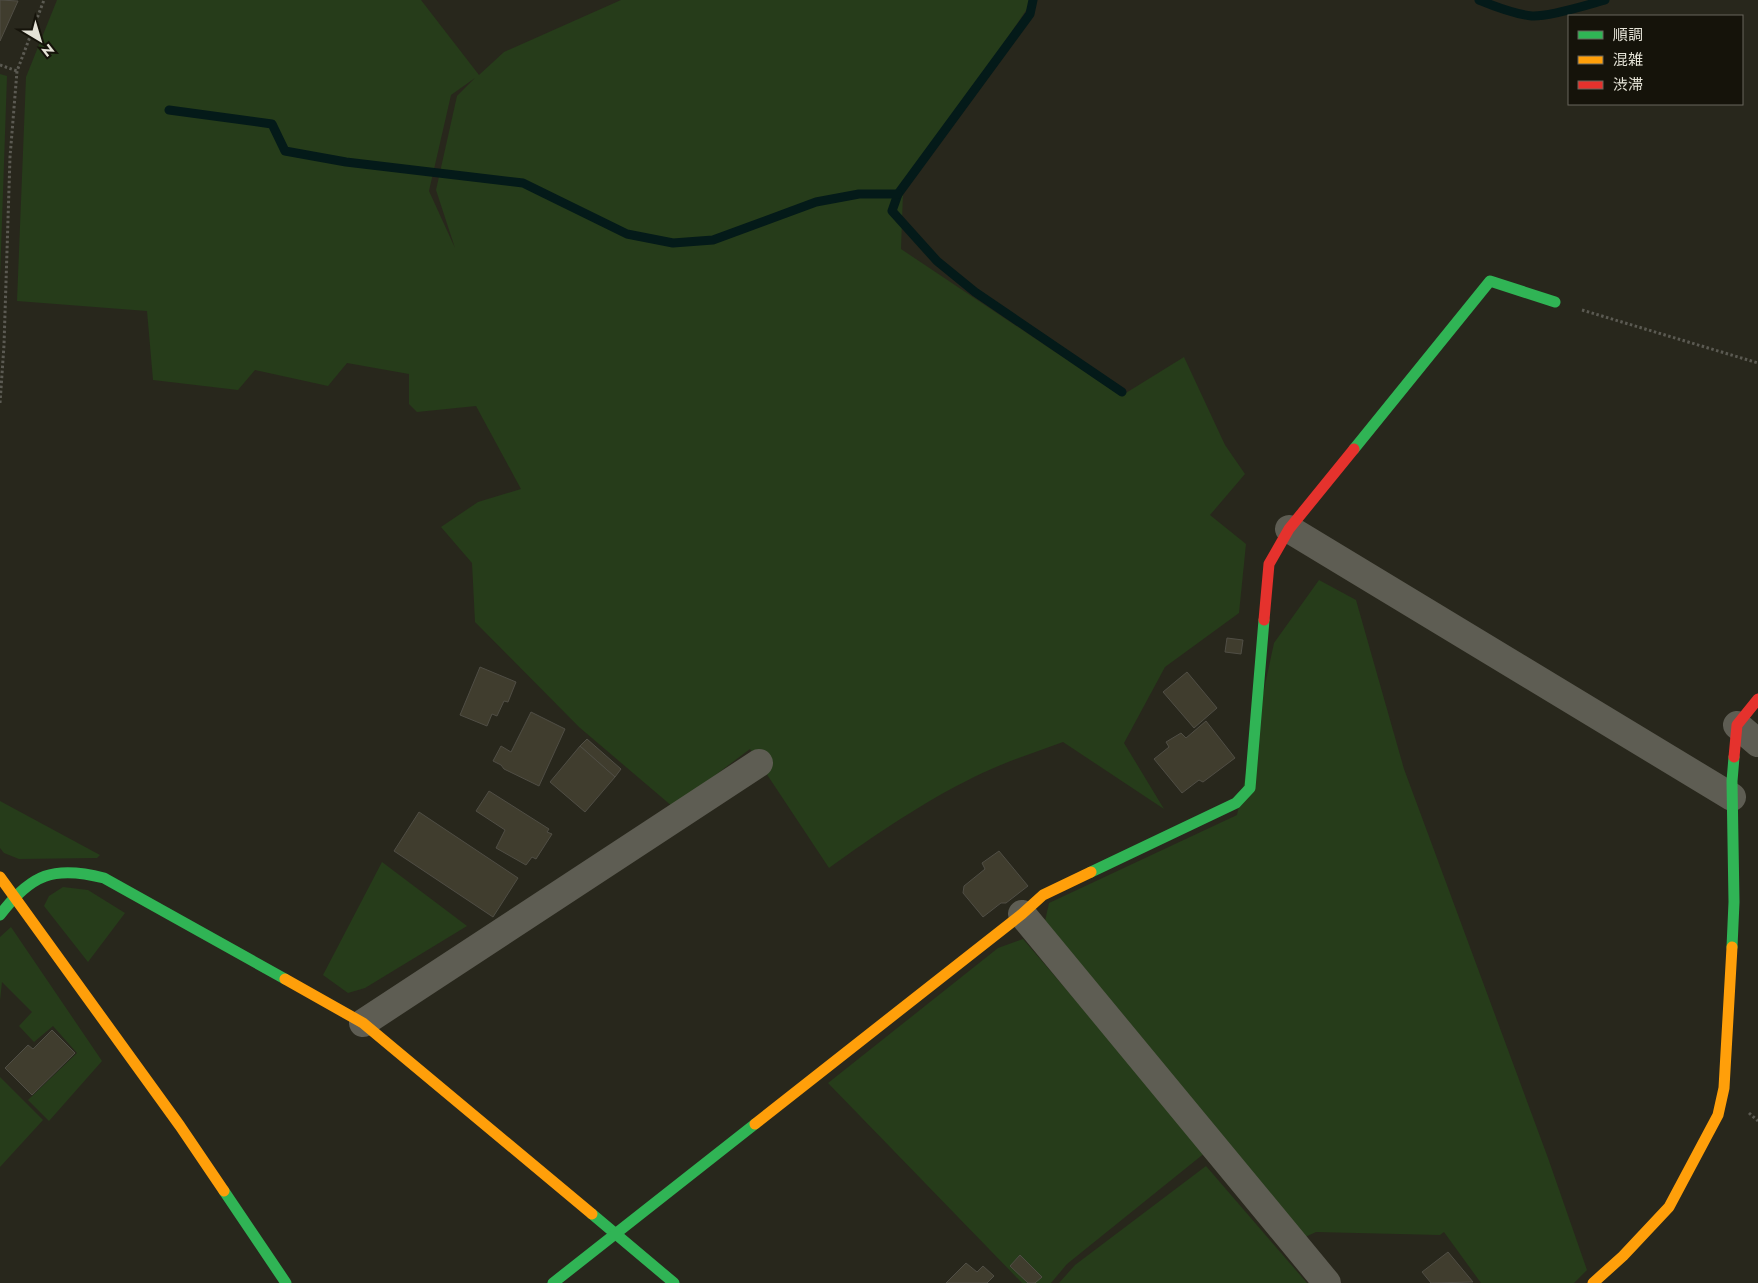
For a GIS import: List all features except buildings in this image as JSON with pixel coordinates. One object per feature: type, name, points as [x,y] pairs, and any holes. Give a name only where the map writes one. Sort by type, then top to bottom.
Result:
[{"type":"street","points":[[553,1283],[1044,895],[1236,803],[1250,788],[1269,564],[1289,529],[1490,281],[1555,302]]},
{"type":"street","points":[[1289,529],[1732,797]]},
{"type":"street","points":[[1593,1283],[1623,1256],[1669,1207],[1718,1115],[1724,1088],[1734,902],[1732,797],[1737,725],[1758,699]]},
{"type":"street","points":[[1737,725],[1758,743]]},
{"type":"street","points":[[363,1023],[759,764]]},
{"type":"street","points":[[0,916],[15,895],[30,883],[51,874],[80,872],[104,878],[363,1023],[674,1283]]},
{"type":"street","points":[[0,877],[15,895],[180,1126],[286,1283]]},
{"type":"street","points":[[1022,914],[1327,1283]]},
{"type":"path","points":[[0,403],[4,345],[10,157],[17,71],[44,0]]},
{"type":"path","points":[[0,65],[17,71]]},
{"type":"path","points":[[1555,302],[1758,363]]},
{"type":"green space","points":[[57,0],[421,0],[479,75],[504,52],[621,0],[1033,0],[903,193],[901,249],[1121,396],[1184,357],[1225,445],[1245,474],[1210,515],[1246,544],[1239,613],[1165,667],[1124,743],[1164,809],[1063,742],[996,767],[956,786],[900,819],[829,868],[750,749],[673,807],[579,727],[475,622],[472,563],[441,527],[478,502],[521,489],[476,406],[417,412],[409,404],[409,374],[347,363],[328,386],[255,370],[238,390],[153,380],[147,311],[17,301],[26,77]],"holes":[[[475,78],[457,96],[436,190],[455,248],[429,191],[451,95]]]},
{"type":"green space","points":[[0,74],[7,76],[0,279]]},
{"type":"green space","points":[[1319,580],[1356,600],[1404,769],[1548,1158],[1587,1270],[1574,1283],[1481,1283],[1444,1232],[1440,1235],[1316,1232],[1303,1238],[1045,921],[1049,903],[1237,815],[1274,643]]},
{"type":"green space","points":[[0,801],[100,855],[97,858],[19,859],[4,853],[0,848]]},
{"type":"green space","points":[[382,862],[467,926],[365,988],[348,993],[323,975]]},
{"type":"green space","points":[[63,887],[88,890],[125,913],[88,962],[44,906],[49,896]]},
{"type":"green space","points":[[11,927],[102,1061],[49,1121],[28,1100],[77,1053],[53,1026],[34,1042],[19,1026],[32,1012],[2,982],[0,1001],[0,937]]},
{"type":"green space","points":[[1023,939],[1206,1152],[1067,1264],[1051,1283],[1022,1283],[828,1083],[998,948]]},
{"type":"green space","points":[[0,1077],[43,1120],[0,1167]]},
{"type":"green space","points":[[1206,1166],[1307,1283],[1059,1283],[1075,1265]]},
{"type":"waterway","points":[[1033,0],[1030,14],[898,194],[892,211],[937,261],[975,292],[1122,392]]},
{"type":"waterway","points":[[1479,0],[1498,8],[1532,16],[1558,13],[1605,0]]},
{"type":"waterway","points":[[169,110],[272,124],[285,151],[346,162],[523,183],[627,234],[673,243],[713,240],[816,202],[859,194],[898,194]]},
{"type":"traffic: fast","points":[[1354,449],[1490,281],[1555,302]]},
{"type":"traffic: fast","points":[[1091,872],[1236,803],[1250,788],[1264,620]]},
{"type":"traffic: fast","points":[[1732,947],[1734,902],[1732,781],[1734,757]]},
{"type":"traffic: fast","points":[[0,915],[22,890],[45,876],[57,873],[71,873],[104,878],[285,979]]},
{"type":"traffic: fast","points":[[553,1283],[755,1124]]},
{"type":"traffic: fast","points":[[224,1191],[286,1283]]},
{"type":"traffic: fast","points":[[592,1214],[674,1283]]},
{"type":"traffic: slow","points":[[755,1124],[1022,914],[1043,895],[1091,872]]},
{"type":"traffic: slow","points":[[0,877],[180,1126],[224,1191]]},
{"type":"traffic: slow","points":[[1593,1283],[1623,1256],[1669,1207],[1718,1115],[1724,1088],[1732,947]]},
{"type":"traffic: slow","points":[[285,979],[363,1023],[592,1214]]},
{"type":"traffic: jam","points":[[1264,620],[1269,564],[1289,529],[1354,449]]},
{"type":"traffic: jam","points":[[1734,757],[1737,725],[1758,699]]}]
